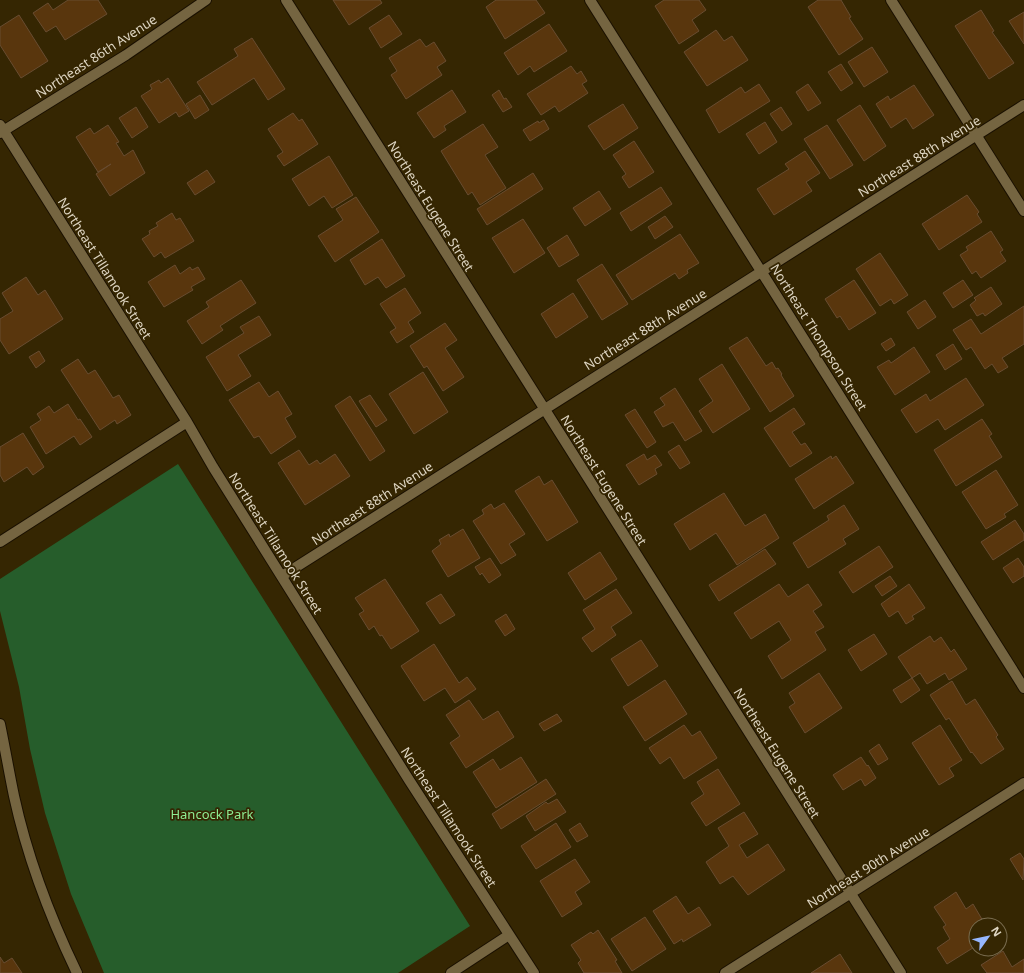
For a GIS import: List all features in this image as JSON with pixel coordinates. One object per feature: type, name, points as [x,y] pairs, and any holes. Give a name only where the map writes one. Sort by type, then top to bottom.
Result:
[{"type":"street","name":"Northeast 86th Avenue","points":[[1,130],[126,55],[206,0]]},
{"type":"street","name":"Northeast Eugene Street","points":[[286,0],[901,973]]},
{"type":"street","name":"Northeast Thompson Street","points":[[590,0],[1024,688]]},
{"type":"street","points":[[891,0],[1024,211]]},
{"type":"street","name":"Northeast 88th Avenue","points":[[282,576],[976,134],[1024,105]]},
{"type":"street","name":"Northeast Tillamook Street","points":[[1,130],[534,973]]},
{"type":"street","points":[[0,542],[187,422]]},
{"type":"street","points":[[0,724],[14,797],[30,856],[51,914],[77,973]]},
{"type":"street","name":"Northeast 90th Avenue","points":[[725,973],[1024,783]]},
{"type":"street","points":[[451,973],[509,935]]},
{"type":"green space","name":"Hancock Park","points":[[178,464],[470,926],[398,973],[104,973],[71,894],[45,813],[30,749],[19,687],[0,611],[0,579]]},
{"type":"building","points":[[68,0],[98,0],[107,14],[65,40],[56,26],[46,32],[33,13],[48,3],[53,10]]},
{"type":"building","points":[[333,0],[380,0],[382,3],[349,25]]},
{"type":"building","points":[[496,0],[536,0],[545,13],[505,39],[486,7]]},
{"type":"building","points":[[664,0],[699,0],[706,10],[692,20],[699,31],[679,44],[655,6]]},
{"type":"building","points":[[818,0],[841,0],[851,17],[849,18],[863,39],[839,55],[808,7]]},
{"type":"building","points":[[981,10],[994,31],[992,32],[1014,63],[989,79],[955,26]]},
{"type":"building","points":[[1024,12],[1024,44],[1009,21]]},
{"type":"building","points":[[19,15],[48,61],[21,78],[0,45],[0,27]]},
{"type":"building","points":[[389,15],[402,34],[381,48],[369,28]]},
{"type":"building","points":[[549,24],[567,51],[534,72],[530,66],[518,75],[504,53]]},
{"type":"building","points":[[716,30],[724,41],[732,36],[748,60],[707,86],[684,52]]},
{"type":"building","points":[[252,38],[285,89],[268,100],[254,78],[212,105],[197,82],[238,56],[234,49]]},
{"type":"building","points":[[420,39],[426,47],[434,42],[446,61],[437,67],[442,75],[406,99],[391,75],[397,71],[389,58]]},
{"type":"building","points":[[872,47],[888,72],[864,87],[848,62]]},
{"type":"building","points":[[841,64],[853,83],[841,91],[828,72]]},
{"type":"building","points":[[571,66],[577,74],[581,71],[587,81],[582,84],[588,93],[559,112],[555,106],[541,115],[527,94]]},
{"type":"building","points":[[168,78],[189,111],[179,117],[176,112],[159,123],[141,96],[152,89],[150,85],[159,80],[161,83]]},
{"type":"building","points":[[759,84],[770,101],[719,133],[706,110],[741,87],[745,93]]},
{"type":"building","points":[[808,84],[821,103],[808,111],[796,92]]},
{"type":"building","points":[[914,85],[934,115],[913,129],[906,118],[891,128],[876,104],[888,96],[890,100]]},
{"type":"building","points":[[452,90],[466,112],[444,126],[446,130],[434,138],[417,113]]},
{"type":"building","points":[[499,90],[504,99],[506,98],[512,107],[503,112],[492,95]]},
{"type":"building","points":[[200,95],[209,110],[195,119],[186,104]]},
{"type":"building","points":[[623,104],[638,128],[604,150],[588,126]]},
{"type":"building","points":[[860,105],[886,146],[864,161],[837,120]]},
{"type":"building","points":[[136,107],[148,127],[132,138],[119,118]]},
{"type":"building","points":[[781,107],[792,124],[782,131],[770,114]]},
{"type":"building","points":[[293,113],[299,121],[302,119],[318,144],[284,166],[277,156],[283,152],[268,129]]},
{"type":"building","points":[[544,120],[549,129],[530,141],[523,130],[538,121],[539,123]]},
{"type":"building","points":[[765,122],[777,142],[759,154],[746,134]]},
{"type":"building","points":[[483,124],[498,147],[485,155],[506,188],[480,205],[472,192],[468,195],[441,151]]},
{"type":"building","points":[[108,125],[119,142],[116,143],[124,156],[133,150],[145,173],[110,196],[96,174],[111,164],[98,172],[76,137],[90,128],[94,134]]},
{"type":"building","points":[[827,125],[853,165],[830,179],[804,139]]},
{"type":"building","points":[[634,141],[654,172],[629,188],[622,177],[626,174],[613,155]]},
{"type":"building","points":[[805,151],[820,173],[806,182],[812,191],[774,215],[757,189],[789,169],[785,164]]},
{"type":"building","points":[[329,156],[353,195],[332,208],[324,196],[309,206],[292,179]]},
{"type":"building","points":[[207,170],[215,182],[195,195],[187,183]]},
{"type":"building","points":[[533,173],[543,189],[487,225],[477,209]]},
{"type":"building","points":[[661,187],[672,204],[631,231],[620,213]]},
{"type":"building","points":[[599,191],[611,209],[585,226],[573,208]]},
{"type":"building","points":[[967,195],[979,212],[977,214],[982,222],[939,250],[922,224]]},
{"type":"building","points":[[356,197],[379,232],[335,262],[318,236],[343,220],[336,209]]},
{"type":"building","points":[[172,213],[176,220],[180,218],[194,241],[165,258],[161,252],[154,257],[142,239],[150,234],[149,231],[158,226],[156,223]]},
{"type":"building","points":[[665,216],[673,227],[655,239],[648,227]]},
{"type":"building","points":[[523,219],[545,253],[514,273],[492,238]]},
{"type":"building","points":[[991,231],[1003,250],[1000,252],[1006,261],[981,278],[976,271],[972,274],[960,255],[968,250],[966,247]]},
{"type":"building","points":[[680,234],[699,263],[687,270],[688,273],[679,279],[675,273],[632,300],[616,275]]},
{"type":"building","points":[[567,235],[579,255],[559,267],[547,248]]},
{"type":"building","points":[[382,239],[405,276],[386,288],[378,277],[365,285],[350,260]]},
{"type":"building","points":[[880,253],[908,295],[894,304],[891,299],[880,306],[856,269]]},
{"type":"building","points":[[602,264],[628,304],[602,320],[577,280]]},
{"type":"building","points":[[175,265],[180,274],[190,267],[192,270],[198,267],[205,279],[191,287],[193,290],[164,307],[148,282]]},
{"type":"building","points":[[26,277],[38,295],[45,290],[63,319],[9,354],[0,340],[0,319],[13,311],[2,293]]},
{"type":"building","points":[[241,280],[256,303],[220,326],[223,330],[202,344],[187,321],[209,307],[206,302]]},
{"type":"building","points":[[854,280],[876,313],[849,330],[840,316],[837,318],[825,299]]},
{"type":"building","points":[[963,280],[973,295],[953,308],[943,293]]},
{"type":"building","points":[[991,287],[1002,304],[985,316],[983,313],[977,316],[970,305],[976,300],[974,298]]},
{"type":"building","points":[[405,288],[421,313],[408,322],[414,332],[397,343],[390,332],[396,328],[380,304]]},
{"type":"building","points":[[573,293],[588,317],[556,338],[541,314]]},
{"type":"building","points":[[925,300],[936,317],[918,329],[907,312]]},
{"type":"building","points":[[1024,306],[1024,344],[1002,358],[1008,367],[998,373],[992,364],[985,369],[971,347],[966,350],[953,330],[971,319],[981,334]]},
{"type":"building","points":[[259,316],[271,335],[238,355],[251,376],[227,391],[206,357],[244,333],[240,327]]},
{"type":"building","points":[[445,323],[457,340],[445,348],[464,377],[443,391],[427,366],[424,368],[410,346]]},
{"type":"building","points":[[747,337],[766,366],[772,362],[776,369],[778,368],[794,396],[770,412],[729,348]]},
{"type":"building","points":[[891,338],[895,345],[886,351],[881,344]]},
{"type":"building","points":[[953,344],[962,359],[945,370],[936,355]]},
{"type":"building","points":[[914,347],[930,372],[895,395],[877,367],[889,360],[891,363]]},
{"type":"building","points":[[39,351],[45,361],[36,368],[29,357]]},
{"type":"building","points":[[78,359],[88,374],[95,370],[113,398],[119,395],[131,415],[117,424],[115,420],[100,430],[61,370]]},
{"type":"building","points":[[722,364],[750,409],[713,433],[699,411],[713,401],[699,379]]},
{"type":"building","points":[[423,372],[448,412],[414,434],[389,394]]},
{"type":"building","points":[[966,378],[984,405],[945,430],[938,419],[916,433],[901,410],[926,394],[930,401]]},
{"type":"building","points":[[259,382],[269,397],[278,391],[292,414],[285,418],[296,437],[271,454],[259,436],[254,438],[229,400]]},
{"type":"building","points":[[675,388],[702,431],[685,441],[673,422],[663,427],[654,412],[665,405],[660,398]]},
{"type":"building","points":[[370,395],[387,420],[376,427],[359,401]]},
{"type":"building","points":[[350,396],[385,451],[370,461],[335,406]]},
{"type":"building","points":[[68,404],[78,420],[80,419],[92,437],[80,445],[74,436],[46,454],[30,427],[41,420],[37,414],[49,406],[54,413]]},
{"type":"building","points":[[794,408],[805,424],[792,432],[801,445],[805,443],[812,453],[790,467],[764,428]]},
{"type":"building","points":[[635,409],[656,442],[647,448],[625,415]]},
{"type":"building","points":[[982,419],[992,434],[989,436],[1002,457],[956,486],[934,450]]},
{"type":"building","points":[[23,433],[44,467],[33,475],[27,467],[4,482],[0,475],[0,447]]},
{"type":"building","points":[[679,445],[690,463],[680,469],[668,452]]},
{"type":"building","points":[[299,450],[309,465],[317,460],[320,464],[335,454],[350,476],[305,505],[278,463]]},
{"type":"building","points":[[644,454],[647,460],[655,455],[662,465],[655,469],[657,474],[639,485],[626,465]]},
{"type":"building","points":[[831,456],[832,459],[836,456],[854,483],[814,509],[795,479]]},
{"type":"building","points":[[996,470],[1018,505],[1004,514],[1006,517],[986,529],[962,492]]},
{"type":"building","points":[[539,476],[544,485],[552,480],[578,522],[547,541],[515,491]]},
{"type":"building","points":[[724,493],[745,526],[765,514],[779,538],[737,565],[716,533],[690,550],[674,524]]},
{"type":"building","points":[[504,503],[525,534],[509,544],[516,555],[501,564],[473,521],[484,514],[482,510],[491,504],[494,509]]},
{"type":"building","points":[[844,505],[859,529],[843,539],[846,544],[808,568],[793,543],[829,520],[827,516]]},
{"type":"building","points":[[1015,520],[1024,534],[1024,540],[993,560],[981,542]]},
{"type":"building","points":[[463,529],[480,558],[448,577],[432,551],[441,544],[439,540],[449,534],[450,537]]},
{"type":"building","points":[[879,546],[893,567],[853,593],[839,572]]},
{"type":"building","points":[[765,549],[776,564],[719,601],[709,585]]},
{"type":"building","points":[[600,552],[617,579],[585,600],[568,573]]},
{"type":"building","points":[[490,558],[501,575],[489,583],[482,573],[480,575],[475,567]]},
{"type":"building","points":[[1018,558],[1024,567],[1024,576],[1013,583],[1003,568]]},
{"type":"building","points":[[890,576],[897,586],[882,596],[875,586]]},
{"type":"building","points":[[385,579],[419,631],[391,649],[374,626],[369,630],[359,614],[364,611],[355,598]]},
{"type":"building","points":[[779,584],[788,597],[808,584],[822,605],[813,611],[824,627],[815,632],[826,650],[782,679],[768,656],[791,640],[779,621],[751,639],[734,613]]},
{"type":"building","points":[[909,584],[925,608],[912,616],[914,619],[906,624],[898,611],[889,617],[881,604]]},
{"type":"building","points":[[616,589],[632,613],[611,627],[616,635],[592,652],[582,638],[595,629],[583,610]]},
{"type":"building","points":[[441,594],[455,615],[440,624],[426,603]]},
{"type":"building","points":[[506,614],[515,629],[505,636],[495,621]]},
{"type":"building","points":[[874,634],[887,654],[861,671],[848,650]]},
{"type":"building","points":[[930,636],[934,642],[941,637],[951,652],[954,649],[967,669],[949,680],[945,673],[927,684],[920,673],[912,678],[898,657]]},
{"type":"building","points":[[641,640],[658,666],[628,686],[611,659]]},
{"type":"building","points":[[434,644],[459,683],[467,677],[476,689],[455,703],[445,688],[424,701],[401,666]]},
{"type":"building","points":[[819,673],[842,708],[805,733],[789,707],[795,703],[789,693]]},
{"type":"building","points":[[912,678],[920,690],[901,703],[893,690]]},
{"type":"building","points":[[665,680],[687,714],[645,741],[623,707]]},
{"type":"building","points":[[952,681],[966,705],[975,699],[998,735],[996,737],[1004,749],[981,764],[972,752],[971,753],[949,718],[946,720],[930,695]]},
{"type":"building","points":[[469,700],[483,720],[498,711],[514,737],[466,768],[450,743],[460,736],[446,715]]},
{"type":"building","points":[[557,714],[562,721],[544,731],[539,724]]},
{"type":"building","points":[[684,725],[692,736],[700,731],[717,758],[684,779],[670,757],[660,764],[649,748]]},
{"type":"building","points":[[940,725],[962,760],[949,768],[954,776],[939,785],[912,743]]},
{"type":"building","points":[[879,744],[888,759],[878,765],[869,751]]},
{"type":"building","points":[[521,757],[537,782],[496,808],[473,772],[493,759],[500,770]]},
{"type":"building","points":[[861,757],[876,778],[865,786],[861,779],[843,790],[833,775]]},
{"type":"building","points":[[718,769],[740,804],[706,826],[691,803],[704,794],[697,782]]},
{"type":"building","points":[[546,779],[556,794],[501,829],[492,814]]},
{"type":"building","points":[[557,799],[566,812],[535,831],[526,816],[546,802],[548,804]]},
{"type":"building","points":[[744,812],[758,834],[739,845],[747,858],[768,844],[785,870],[748,895],[733,876],[720,884],[706,862],[729,846],[718,828]]},
{"type":"building","points":[[556,823],[571,847],[536,869],[521,846]]},
{"type":"building","points":[[580,823],[588,836],[577,842],[569,830]]},
{"type":"building","points":[[1020,853],[1024,859],[1023,880],[1010,859]]},
{"type":"building","points":[[575,859],[590,882],[575,892],[582,904],[562,917],[540,881]]},
{"type":"building","points":[[956,892],[966,909],[973,904],[981,917],[968,917],[968,951],[947,964],[937,948],[950,939],[943,927],[946,925],[934,907]]},
{"type":"building","points":[[676,896],[688,914],[699,907],[711,925],[683,942],[682,939],[674,944],[653,911]]},
{"type":"building","points":[[645,917],[666,949],[632,971],[611,939]]},
{"type":"building","points":[[598,930],[617,960],[615,961],[622,973],[584,973],[578,963],[581,960],[571,945],[591,932],[593,934]]},
{"type":"building","points":[[840,954],[852,973],[811,973]]},
{"type":"building","points":[[0,957],[4,963],[12,958],[22,973],[0,973]]},
{"type":"building","points":[[994,957],[1006,957],[1012,967],[1024,959],[1024,973],[987,973],[981,965]]}]
